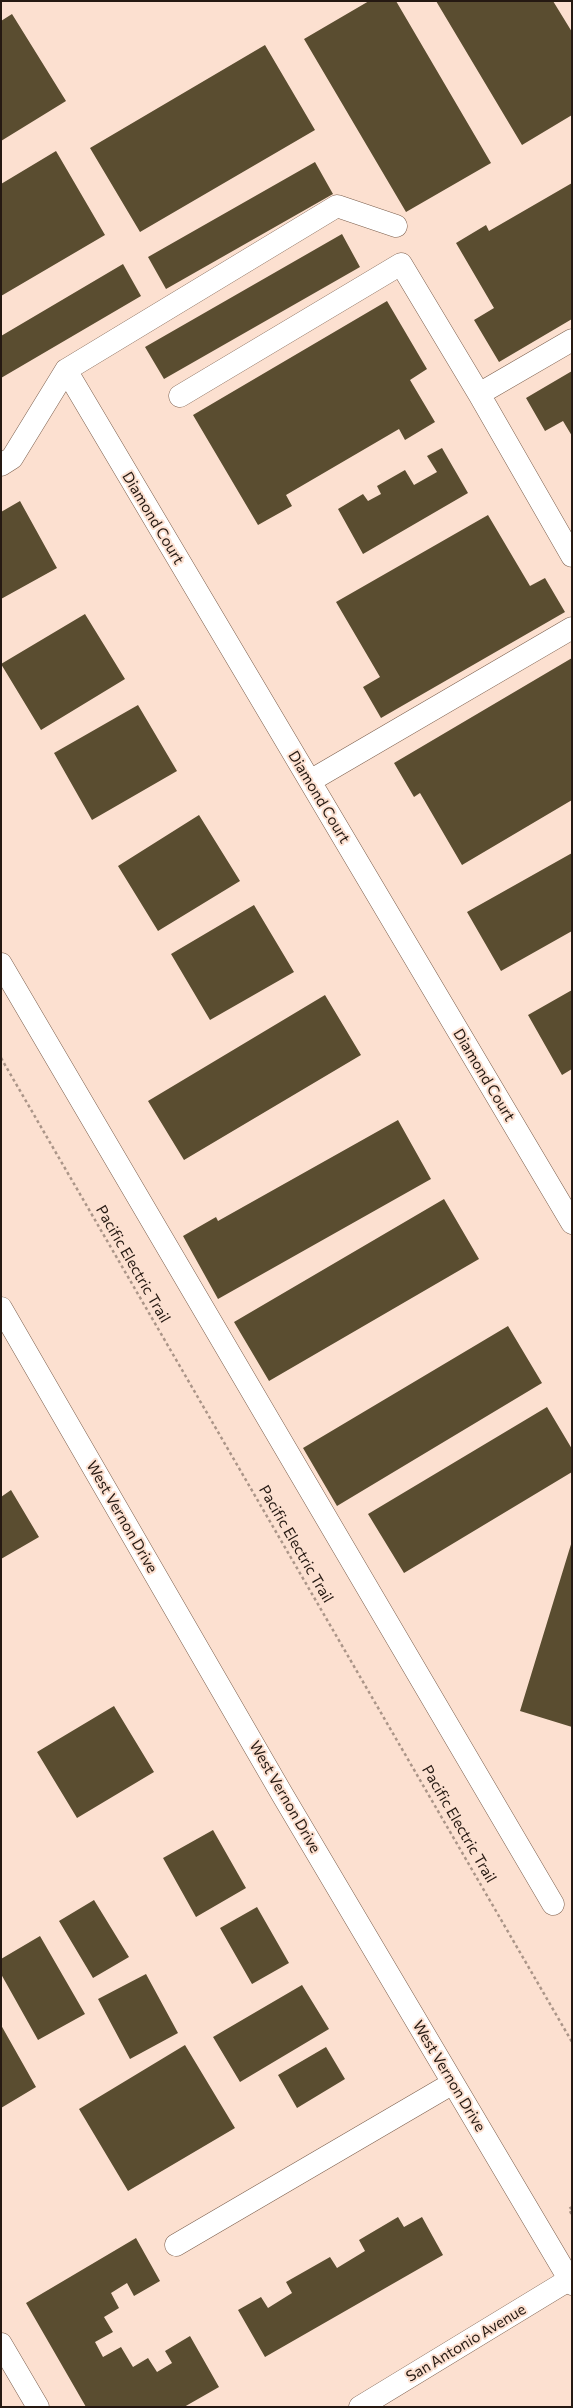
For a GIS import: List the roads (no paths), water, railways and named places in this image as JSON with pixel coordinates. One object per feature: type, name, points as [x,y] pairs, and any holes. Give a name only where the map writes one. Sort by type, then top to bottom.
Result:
[{"type":"street","points":[[1,465],[12,458],[66,370],[338,206],[396,226]]},
{"type":"street","points":[[180,396],[402,264],[572,556]]},
{"type":"street","points":[[479,394],[572,340]]},
{"type":"street","name":"Diamond Court","points":[[66,370],[572,1223]]},
{"type":"street","points":[[310,781],[572,628]]},
{"type":"street","points":[[1,964],[553,1904]]},
{"type":"street","name":"West Vernon Drive","points":[[1,1308],[453,2083],[571,2280]]},
{"type":"street","points":[[176,2245],[329,2153],[453,2083]]},
{"type":"street","name":"San Antonio Avenue","points":[[360,2407],[571,2280]]},
{"type":"street","points":[[1,2344],[38,2407]]}]
